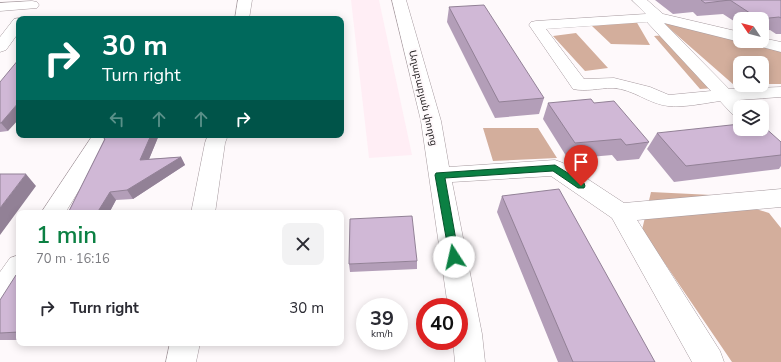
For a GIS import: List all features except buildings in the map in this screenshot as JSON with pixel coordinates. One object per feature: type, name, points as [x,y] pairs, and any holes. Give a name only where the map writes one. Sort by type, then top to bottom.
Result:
[{"type":"street","points":[[242,16],[244,0]]},
{"type":"street","name":"Աղաբաբյան փողոց","points":[[399,0],[431,121],[467,334],[470,362]]},
{"type":"street","points":[[640,0],[733,102]]},
{"type":"street","points":[[0,7],[32,5],[23,16]]},
{"type":"street","points":[[733,35],[654,17],[536,25],[579,84],[614,84],[644,91],[658,98],[669,101],[726,95],[781,92]]},
{"type":"street","points":[[0,47],[16,26]]},
{"type":"street","points":[[769,44],[781,47]]},
{"type":"street","points":[[55,210],[101,138]]},
{"type":"street","points":[[204,210],[217,138]]},
{"type":"street","points":[[440,175],[555,168],[620,212],[709,362]]},
{"type":"street","points":[[620,212],[781,198]]},
{"type":"street","points":[[0,296],[16,271]]},
{"type":"street","points":[[182,362],[185,346]]},
{"type":"shaded area","points":[[351,0],[379,0],[412,155],[369,158]]},
{"type":"shaded area","points":[[636,21],[650,45],[611,44],[592,26]]},
{"type":"shaded area","points":[[662,22],[733,39],[733,48],[769,48],[781,51],[781,84],[769,84],[769,56],[733,56],[733,84]]},
{"type":"shaded area","points":[[576,33],[608,68],[585,71],[553,36]]},
{"type":"shaded area","points":[[665,35],[715,88],[700,89],[654,36]]},
{"type":"shaded area","points":[[483,128],[538,128],[557,158],[493,161]]},
{"type":"shaded area","points":[[651,192],[712,195],[769,213],[781,228],[781,362],[732,362],[642,230]]},
{"type":"route","points":[[454,257],[440,175],[555,168],[581,186]]}]
